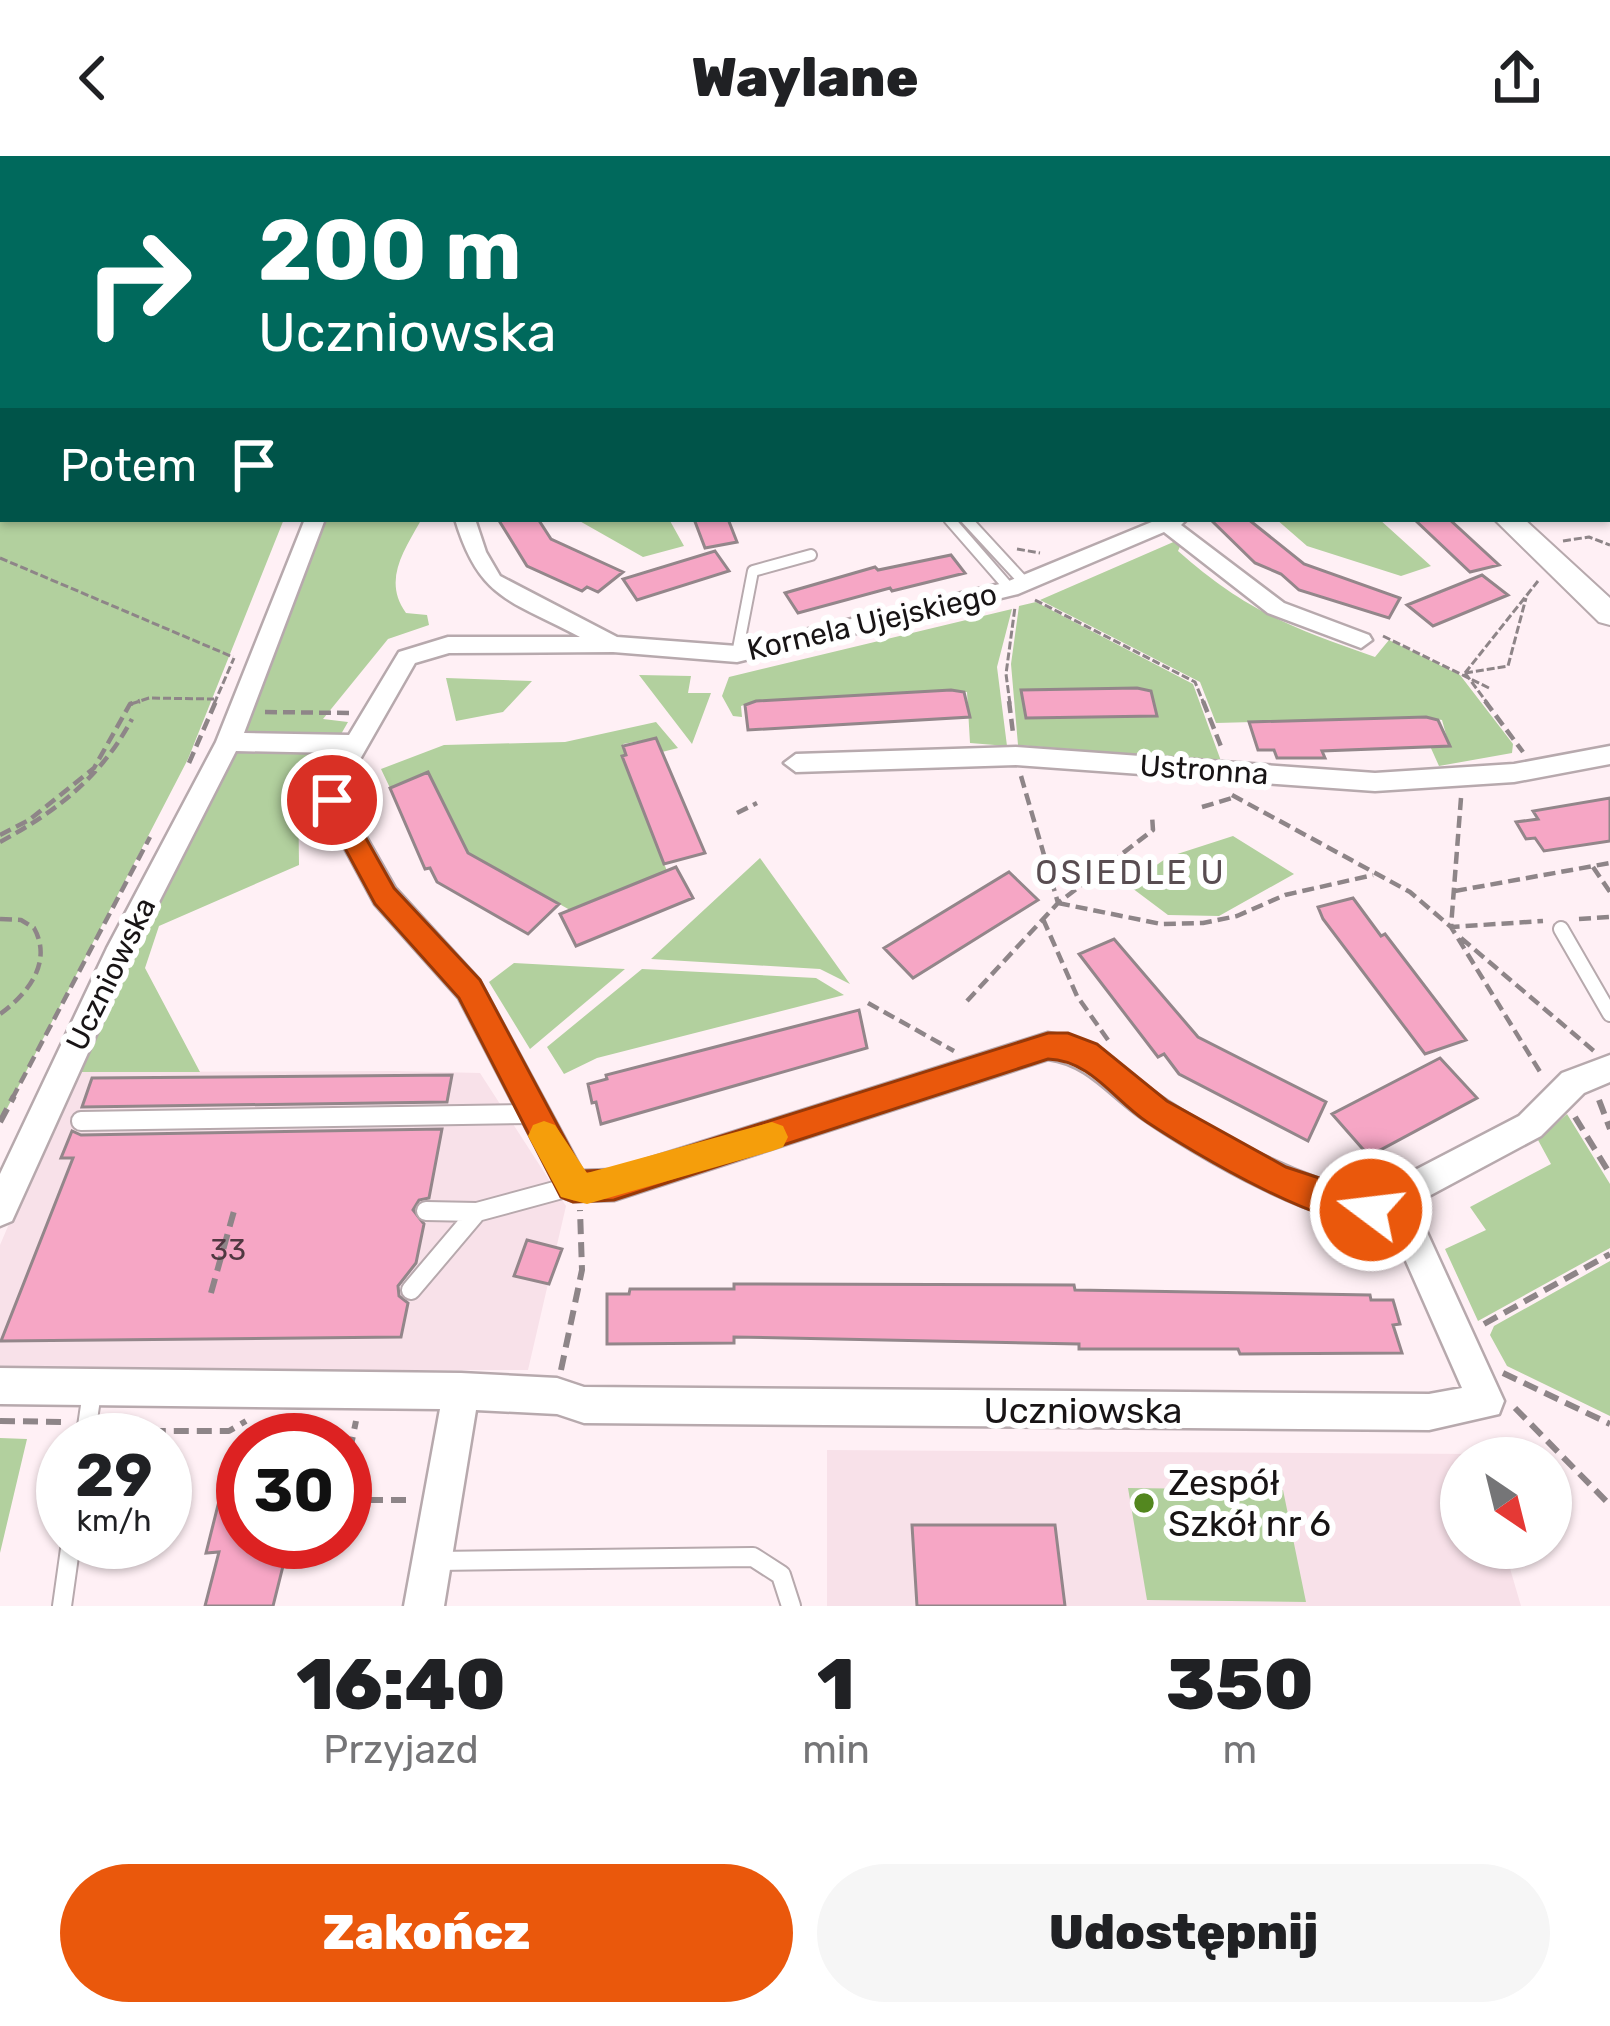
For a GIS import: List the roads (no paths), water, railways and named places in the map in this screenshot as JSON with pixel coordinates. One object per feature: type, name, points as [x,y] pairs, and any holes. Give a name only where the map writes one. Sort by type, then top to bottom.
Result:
[{"type":"street","name":"Uczniowska","points":[[0,1210],[121,948],[228,742],[314,522]]},
{"type":"street","name":"Kornela Ujejskiego","points":[[466,522],[492,581],[613,644],[737,654],[1017,586],[1170,522]]},
{"type":"street","points":[[1173,522],[1276,608],[1361,640]]},
{"type":"street","points":[[1511,522],[1610,615]]},
{"type":"street","points":[[613,644],[432,647],[407,658],[338,775],[332,800],[385,896],[469,989],[576,1198],[1048,1046],[1087,1054],[1156,1111],[1289,1185],[1371,1210],[1396,1201],[1530,1126],[1574,1083],[1603,1069]]},
{"type":"street","points":[[228,742],[363,731]]},
{"type":"street","name":"Ustronna","points":[[796,763],[1016,757],[1232,785],[1438,780],[1610,755]]},
{"type":"street","name":"Uczniowska","points":[[133,1413],[461,1391],[631,1406],[1429,1412],[1486,1401],[1396,1201]]},
{"type":"street","name":"Uczniowska","points":[[0,1385],[79,1413]]},
{"type":"street","points":[[424,1606],[461,1391]]},
{"type":"lane","points":[[952,522],[1017,586]]},
{"type":"lane","points":[[968,522],[1017,586]]},
{"type":"lane","points":[[737,654],[753,571],[811,554]]},
{"type":"lane","points":[[1564,923],[1610,1014]]},
{"type":"lane","points":[[81,1121],[532,1114]]},
{"type":"lane","points":[[426,1211],[477,1212],[576,1198]]},
{"type":"lane","points":[[411,1290],[477,1212]]},
{"type":"lane","points":[[431,1562],[753,1557],[778,1568],[789,1585],[791,1606]]},
{"type":"lane","points":[[62,1606],[67,1569]]},
{"type":"place","name":"Zespół Szkół nr 6","points":[[1144,1503]]},
{"type":"district","name":"OSIEDLE U","points":[[1131,872]]}]
